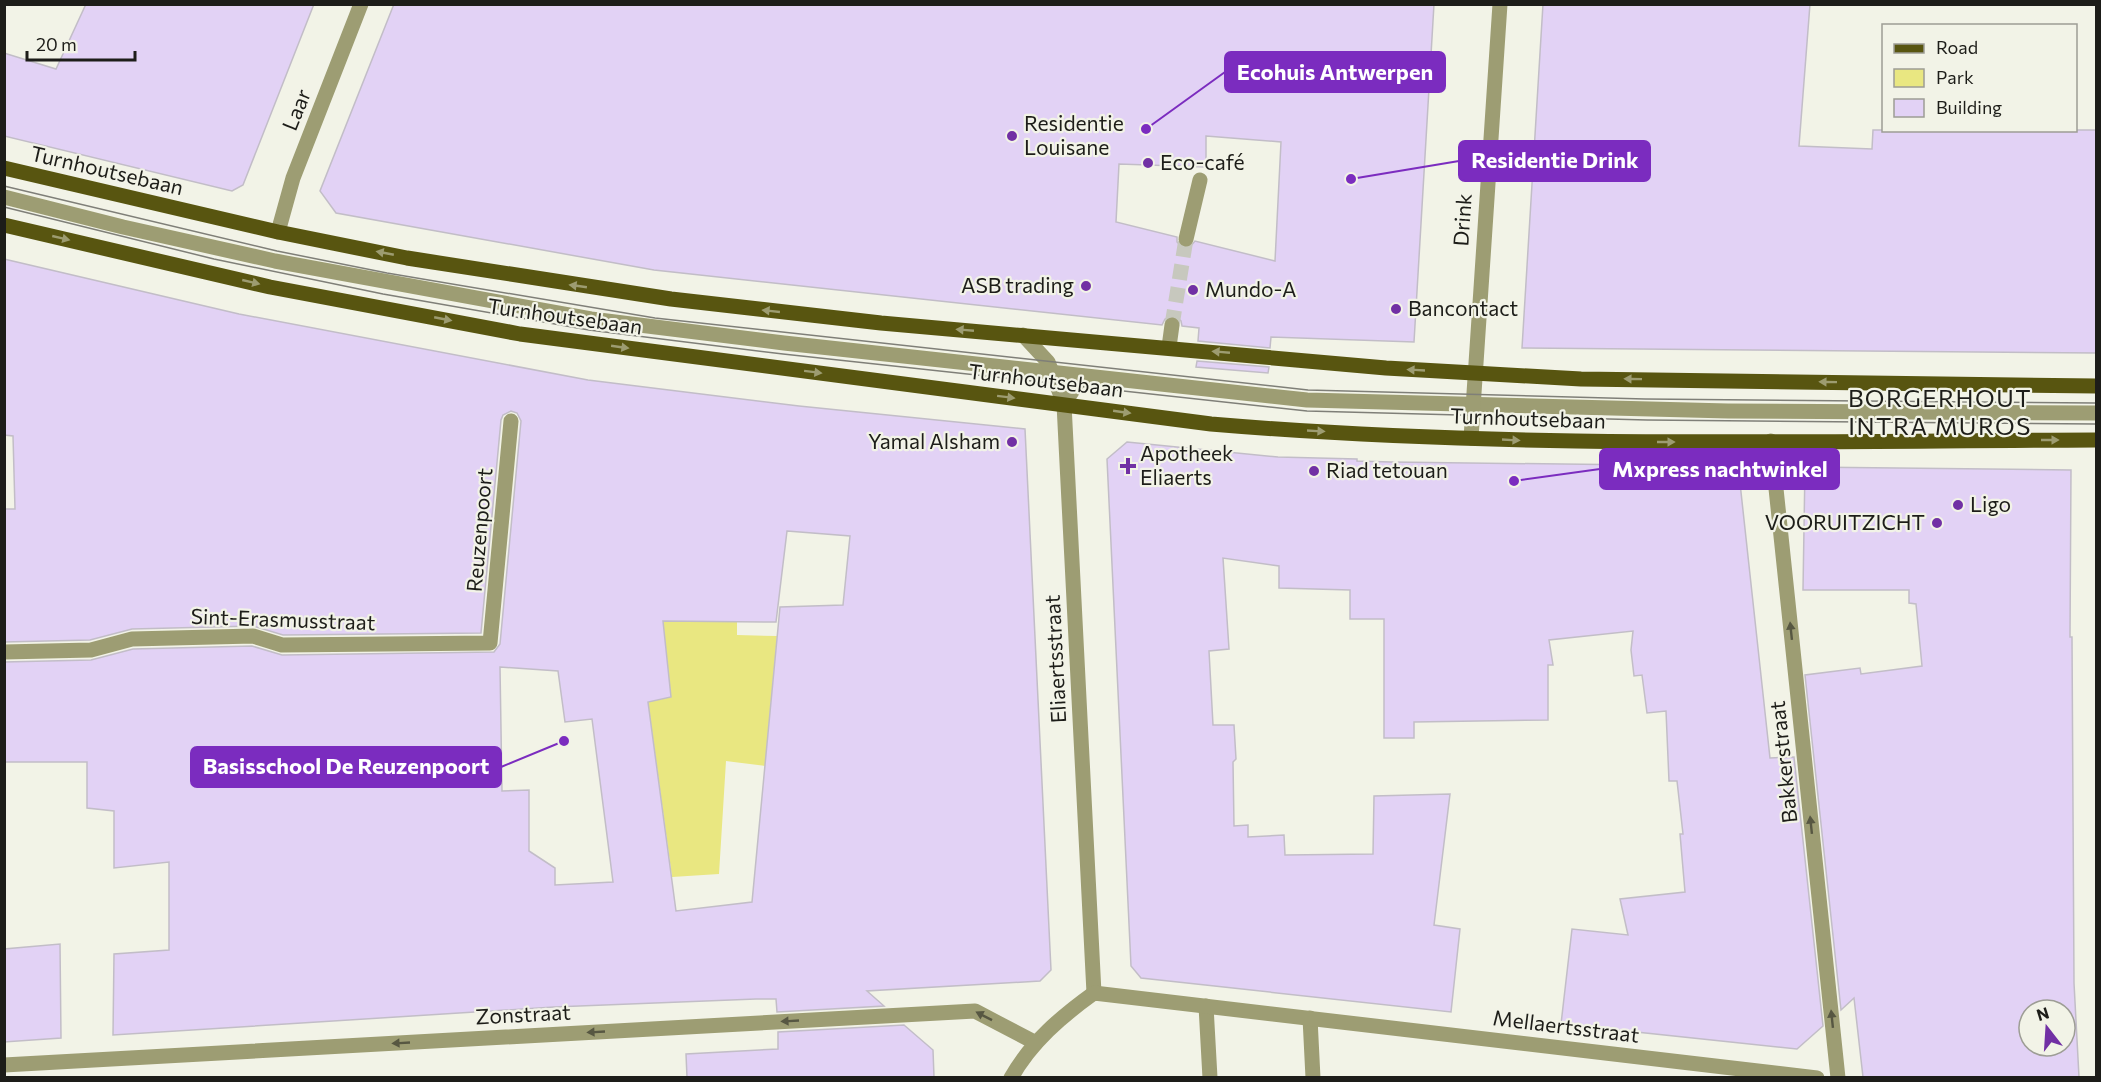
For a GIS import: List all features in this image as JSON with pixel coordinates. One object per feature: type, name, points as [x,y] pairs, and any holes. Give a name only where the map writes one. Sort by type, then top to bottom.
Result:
[{"type":"main road","name":"Turnhoutsebaan","points":[[4,168],[278,232],[509,276],[671,300],[1386,368],[1581,379],[2097,386]]},
{"type":"main road","name":"Turnhoutsebaan","points":[[4,225],[270,287],[520,334],[1243,427],[1566,442],[2097,440]]},
{"type":"street","name":"Laar","points":[[278,232],[293,178],[361,4]]},
{"type":"street","name":"Drink","points":[[1471,438],[1500,4]]},
{"type":"street","points":[[1186,239],[1200,180]]},
{"type":"street","points":[[4,197],[123,227],[275,261],[654,329],[1307,400],[1704,411],[2097,413]]},
{"type":"street","points":[[1169,347],[1172,325]]},
{"type":"street","name":"Eliaertsstraat","points":[[1023,335],[1048,362],[1065,404],[1094,993]]},
{"type":"street","points":[[1065,404],[1082,376]]},
{"type":"street","name":"Reuzenpoort","points":[[490,643],[511,421]]},
{"type":"street","name":"Bakkerstraat","points":[[1771,441],[1838,1077]]},
{"type":"street","name":"Sint-Erasmusstraat","points":[[4,652],[91,650],[132,639],[253,636],[282,645],[490,643]]},
{"type":"street","points":[[1011,1077],[1036,1043],[1053,1025],[1094,993]]},
{"type":"street","name":"Mellaertsstraat","points":[[1094,993],[1817,1077]]},
{"type":"street","points":[[1206,1006],[1210,1077]]},
{"type":"street","name":"Zonstraat","points":[[4,1065],[975,1011],[1036,1043]]},
{"type":"street","points":[[1310,1018],[1313,1077]]},
{"type":"green space","points":[[663,621],[737,622],[737,635],[777,636],[765,766],[726,761],[719,874],[672,877],[648,702],[671,697]]},
{"type":"building","points":[[86,4],[314,4],[243,185],[232,191],[4,136],[4,53],[56,69]]},
{"type":"building","points":[[394,4],[1434,4],[1414,342],[1271,337],[1270,348],[1198,341],[1199,328],[1182,326],[1181,321],[1174,315],[1165,319],[1162,325],[654,270],[336,213],[320,191]],"holes":[[[1206,136],[1281,142],[1275,261],[1195,241],[1189,248],[1183,248],[1177,242],[1177,237],[1116,222],[1119,164],[1206,167]]]},
{"type":"building","points":[[1543,4],[1810,4],[1799,146],[1872,149],[1873,130],[1882,130],[1882,132],[2077,132],[2077,130],[2097,130],[2097,353],[1522,348]]},
{"type":"building","points":[[4,259],[239,314],[588,380],[799,406],[1025,429],[1051,970],[1040,981],[867,991],[884,1006],[777,1012],[776,999],[756,999],[554,1007],[113,1035],[114,954],[169,950],[169,862],[114,868],[114,811],[87,808],[87,762],[4,762],[4,662],[91,660],[133,649],[252,646],[282,655],[494,652],[500,644],[521,421],[517,413],[511,411],[503,415],[501,420],[481,633],[283,635],[253,626],[132,629],[90,640],[4,642],[4,509],[15,509],[13,436],[4,435]],"holes":[[[787,531],[850,536],[843,605],[780,607],[752,902],[676,911],[648,702],[671,697],[663,621],[776,622]],[[500,667],[558,671],[565,722],[592,719],[613,882],[555,885],[555,868],[529,851],[529,790],[502,791]]]},
{"type":"building","points":[[1197,361],[1269,367],[1268,373],[1196,367]]},
{"type":"building","points":[[1127,442],[1278,457],[1357,459],[1357,461],[1720,466],[1740,483],[1770,758],[1794,757],[1823,1026],[1797,1049],[1561,1024],[1572,929],[1628,935],[1620,899],[1685,892],[1680,834],[1683,834],[1677,781],[1669,781],[1666,711],[1647,713],[1642,675],[1634,676],[1631,650],[1633,631],[1549,640],[1553,665],[1548,665],[1548,720],[1414,722],[1414,738],[1384,738],[1384,619],[1350,619],[1350,590],[1279,588],[1279,566],[1223,558],[1229,649],[1209,651],[1213,725],[1234,725],[1236,759],[1233,762],[1234,826],[1248,825],[1248,837],[1284,835],[1285,855],[1373,854],[1374,796],[1450,794],[1434,925],[1460,929],[1451,1012],[1141,978],[1131,966],[1107,459]]},
{"type":"building","points":[[1805,467],[2071,470],[2070,637],[2072,637],[2075,998],[2017,998],[2017,1058],[2077,1058],[2077,1039],[2079,1077],[1863,1077],[1854,998],[1841,1010],[1805,675],[1860,668],[1861,674],[1922,666],[1916,604],[1909,603],[1909,590],[1803,590]]},
{"type":"building","points":[[60,944],[61,1038],[4,1042],[4,949]]},
{"type":"building","points":[[904,1025],[933,1050],[934,1077],[687,1077],[686,1054],[778,1049],[778,1032]]},
{"type":"tunnel","points":[[1172,325],[1186,239]]},
{"type":"tram line","points":[[4,186],[277,251],[387,273],[655,318],[1308,390],[1645,399],[2096,403]]},
{"type":"tram line","points":[[4,207],[214,259],[383,294],[589,330],[783,354],[1307,411],[1647,420],[2096,424]]},
{"type":"place","name":"Ecohuis Antwerpen","points":[[1146,129]]},
{"type":"place","name":"Residentie Louisane","points":[[1012,136]]},
{"type":"place","name":"Eco-café","points":[[1148,163]]},
{"type":"place","name":"Residentie Drink","points":[[1351,179]]},
{"type":"place","name":"ASB trading","points":[[1086,286]]},
{"type":"place","name":"Mundo-A","points":[[1193,290]]},
{"type":"place","name":"Bancontact","points":[[1396,309]]},
{"type":"place","name":"Yamal Alsham","points":[[1012,442]]},
{"type":"place","name":"Apotheek Eliaerts","points":[[1128,466]]},
{"type":"place","name":"Riad tetouan","points":[[1314,471]]},
{"type":"place","name":"Mxpress nachtwinkel","points":[[1514,481]]},
{"type":"place","name":"Ligo","points":[[1958,505]]},
{"type":"place","name":"VOORUITZICHT","points":[[1937,523]]},
{"type":"place","name":"Basisschool De Reuzenpoort","points":[[564,741]]},
{"type":"district","name":"BORGERHOUT INTRA MUROS","points":[[1940,413]]}]
